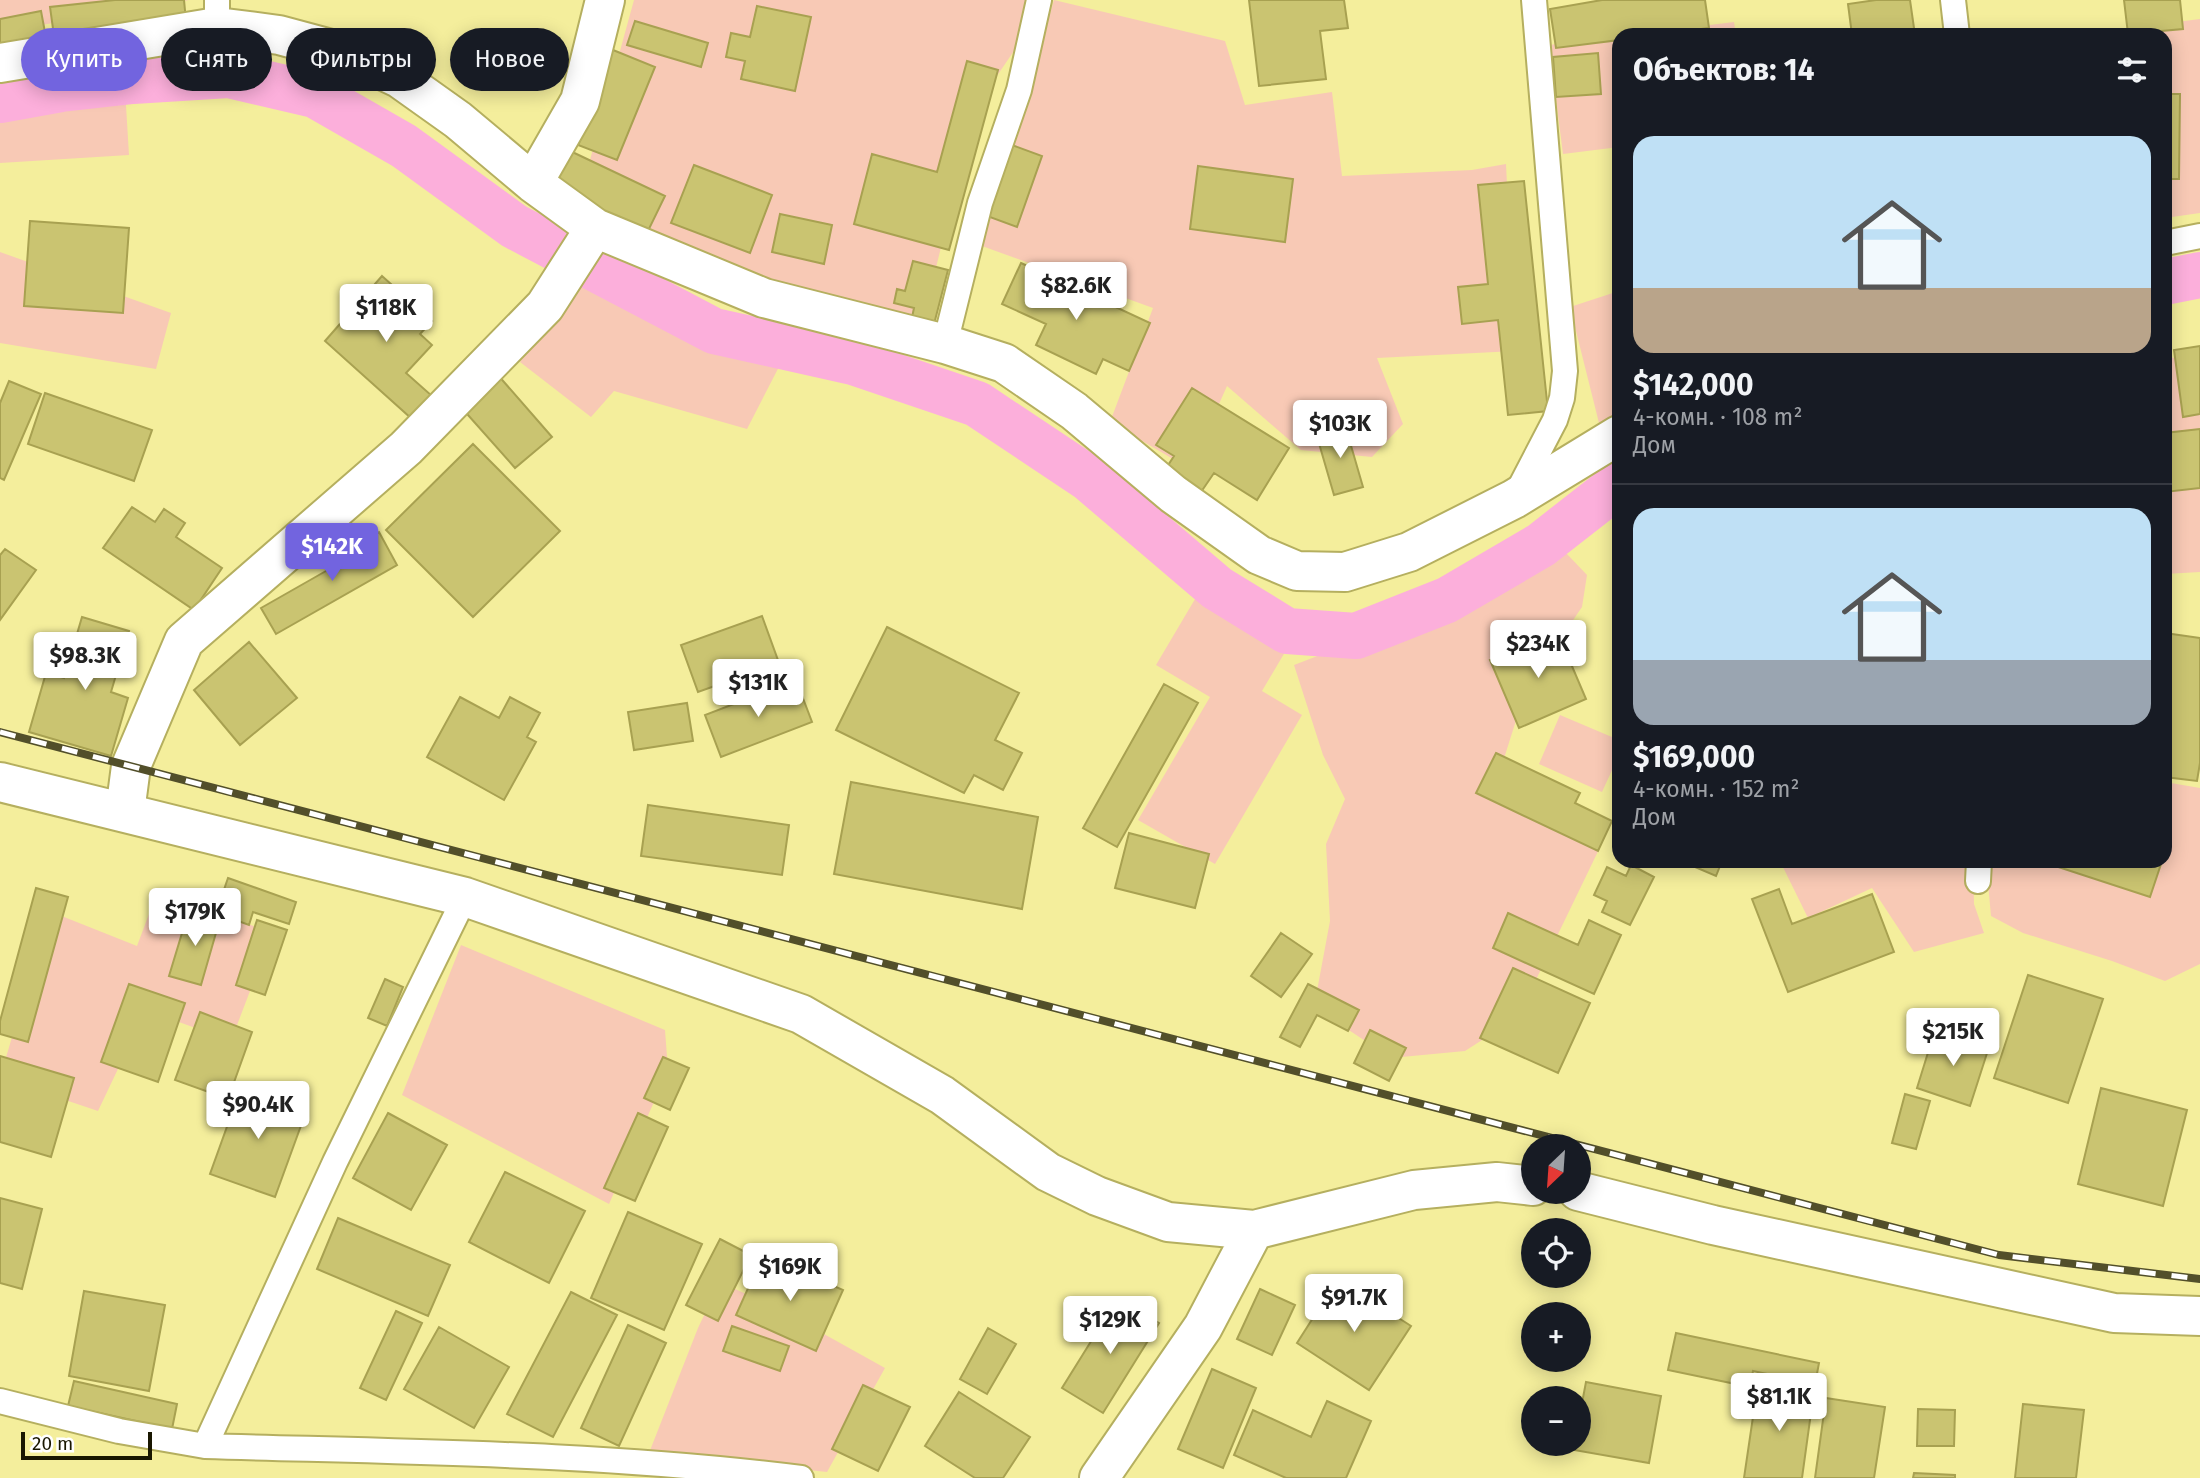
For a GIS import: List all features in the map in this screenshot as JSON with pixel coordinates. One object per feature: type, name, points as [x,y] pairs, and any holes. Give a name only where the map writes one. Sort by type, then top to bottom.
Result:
[{"type":"street","points":[[533,183],[580,101],[605,0]]},
{"type":"street","points":[[0,63],[217,13],[279,35],[346,53],[398,78],[458,120],[533,183],[595,228],[764,298],[945,344],[1004,363],[1074,411],[1173,494],[1259,555],[1297,571],[1345,572],[1409,552],[1514,499],[1612,439]]},
{"type":"street","points":[[125,812],[131,766],[184,641],[406,448],[545,306],[595,228]]},
{"type":"street","points":[[0,782],[465,897],[801,1014],[942,1095],[1048,1172],[1097,1196],[1168,1222],[1254,1230],[1414,1190],[1497,1182],[1521,1185]]},
{"type":"street","points":[[1591,1194],[1713,1225],[2114,1313],[2200,1316]]},
{"type":"street","points":[[1099,1478],[1203,1328],[1254,1230]]},
{"type":"lane","points":[[945,344],[980,203],[1019,90],[1039,0]]},
{"type":"lane","points":[[1514,499],[1555,420],[1562,398],[1565,371],[1534,0]]},
{"type":"lane","points":[[1953,0],[1955,28]]},
{"type":"lane","points":[[2172,242],[2200,236]]},
{"type":"lane","points":[[205,1446],[335,1162],[465,897]]},
{"type":"lane","points":[[0,1401],[119,1431],[205,1446],[556,1457],[725,1468],[801,1478]]},
{"type":"shaded area","points":[[0,0],[189,0],[21,28],[0,32]]},
{"type":"shaded area","points":[[634,0],[1026,0],[1018,45],[975,108],[922,325],[754,289],[582,189]]},
{"type":"shaded area","points":[[1054,0],[1225,41],[1245,105],[1332,92],[1342,176],[1472,170],[1506,164],[1515,351],[1377,358],[1403,424],[1372,457],[1301,450],[1227,386],[1190,469],[1110,422],[1153,308],[982,246]]},
{"type":"shaded area","points":[[2200,19],[2200,213],[2172,217],[2172,28],[2130,28]]},
{"type":"shaded area","points":[[1734,22],[1735,28],[1686,28]]},
{"type":"shaded area","points":[[1612,37],[1612,148],[1563,154],[1549,45]]},
{"type":"shaded area","points":[[125,91],[129,155],[0,163],[0,110]]},
{"type":"shaded area","points":[[0,252],[171,313],[156,369],[0,343]]},
{"type":"shaded area","points":[[581,285],[709,343],[783,359],[747,429],[614,391],[591,417],[520,362]]},
{"type":"shaded area","points":[[1612,293],[1612,416],[1599,423],[1570,307]]},
{"type":"shaded area","points":[[2191,357],[2200,401],[2200,572],[2172,574],[2172,358]]},
{"type":"shaded area","points":[[1554,544],[1587,575],[1582,607],[1526,689],[1500,771],[1604,839],[1518,1017],[1465,1051],[1391,1058],[1314,1007],[1330,921],[1326,844],[1345,799],[1323,755],[1294,665],[1443,608]]},
{"type":"shaded area","points":[[1198,594],[1288,647],[1262,691],[1302,715],[1215,864],[1138,820],[1210,697],[1156,665]]},
{"type":"shaded area","points":[[1560,715],[1612,737],[1612,770],[1602,792],[1539,764]]},
{"type":"shaded area","points":[[2172,783],[2200,788],[2200,964],[2165,981],[2023,933],[1991,916],[1987,868],[2172,868]]},
{"type":"shaded area","points":[[1783,868],[1973,868],[1974,904],[1984,933],[1914,952],[1872,888],[1808,918]]},
{"type":"shaded area","points":[[158,890],[272,933],[231,1041],[146,1010],[98,1111],[0,1078],[49,911],[137,946]]},
{"type":"shaded area","points":[[461,945],[665,1030],[668,1070],[609,1204],[402,1095]]},
{"type":"shaded area","points":[[720,1282],[779,1309],[885,1368],[827,1472],[649,1453],[698,1328]]},
{"type":"building","points":[[115,0],[184,0],[186,21],[124,28],[53,28],[50,7]]},
{"type":"building","points":[[1249,0],[1344,0],[1348,28],[1320,31],[1326,79],[1259,86]]},
{"type":"building","points":[[1602,0],[1705,0],[1709,28],[1612,28],[1612,41],[1556,48],[1550,9]]},
{"type":"building","points":[[1876,0],[1910,0],[1914,28],[1851,28],[1848,4]]},
{"type":"building","points":[[2124,0],[2180,0],[2183,29],[2127,28]]},
{"type":"building","points":[[757,6],[811,17],[795,91],[741,79],[745,61],[726,57],[731,33],[750,37]]},
{"type":"building","points":[[41,11],[44,28],[21,28],[21,48],[0,52],[0,19]]},
{"type":"building","points":[[635,21],[708,43],[701,67],[627,45]]},
{"type":"building","points":[[613,50],[655,67],[617,160],[578,145],[596,103]]},
{"type":"building","points":[[1598,53],[1601,94],[1556,97],[1553,57]]},
{"type":"building","points":[[967,61],[998,70],[949,250],[854,224],[872,154],[937,172]]},
{"type":"building","points":[[2172,94],[2180,94],[2179,179],[2172,179]]},
{"type":"building","points":[[1012,145],[1042,156],[1017,227],[987,216]]},
{"type":"building","points":[[566,149],[665,196],[647,233],[549,187]]},
{"type":"building","points":[[694,165],[772,195],[750,253],[671,223]]},
{"type":"building","points":[[1198,166],[1293,179],[1285,242],[1190,229]]},
{"type":"building","points":[[1524,181],[1548,411],[1508,415],[1498,320],[1462,324],[1458,287],[1488,284],[1478,185]]},
{"type":"building","points":[[780,214],[832,225],[824,264],[772,252]]},
{"type":"building","points":[[30,221],[129,228],[123,313],[24,306]]},
{"type":"building","points":[[913,261],[948,270],[933,328],[911,322],[914,308],[894,303],[897,289],[905,291]]},
{"type":"building","points":[[1021,263],[1150,323],[1129,371],[1103,359],[1096,374],[1036,345],[1046,324],[1002,304]]},
{"type":"building","points":[[382,276],[432,321],[420,334],[432,345],[406,373],[432,396],[412,419],[325,341]]},
{"type":"building","points":[[2200,346],[2200,414],[2183,417],[2174,350]]},
{"type":"building","points":[[497,374],[552,437],[515,468],[460,406]]},
{"type":"building","points":[[9,381],[41,394],[4,480],[0,478],[0,403]]},
{"type":"building","points":[[1192,388],[1289,448],[1257,500],[1214,473],[1199,495],[1163,473],[1174,456],[1156,445]]},
{"type":"building","points":[[45,393],[152,430],[134,481],[28,444]]},
{"type":"building","points":[[1345,425],[1363,487],[1334,495],[1316,433]]},
{"type":"building","points":[[2200,429],[2200,488],[2172,491],[2172,432]]},
{"type":"building","points":[[473,444],[560,531],[473,617],[386,530]]},
{"type":"building","points":[[132,507],[155,522],[164,509],[185,523],[176,537],[222,568],[194,610],[103,548]]},
{"type":"building","points":[[379,532],[397,565],[276,634],[261,608],[333,567],[329,560]]},
{"type":"building","points":[[5,549],[36,570],[0,620],[0,555]]},
{"type":"building","points":[[762,616],[779,663],[698,692],[681,645]]},
{"type":"building","points":[[82,617],[129,631],[111,692],[128,698],[111,756],[29,732],[46,673],[64,678]]},
{"type":"building","points":[[887,627],[1019,693],[995,740],[1022,753],[1003,790],[974,775],[964,793],[836,730]]},
{"type":"building","points":[[1557,631],[1586,699],[1519,728],[1490,660]]},
{"type":"building","points":[[2172,634],[2200,638],[2200,763],[2197,781],[2172,778]]},
{"type":"building","points":[[249,642],[297,698],[240,745],[194,690]]},
{"type":"building","points":[[796,680],[812,722],[721,757],[705,715]]},
{"type":"building","points":[[1164,684],[1198,703],[1117,847],[1083,828]]},
{"type":"building","points":[[460,697],[499,718],[510,697],[540,713],[527,737],[536,742],[504,800],[427,757]]},
{"type":"building","points":[[687,703],[693,741],[634,750],[628,712]]},
{"type":"building","points":[[1496,753],[1580,793],[1575,803],[1612,821],[1598,851],[1476,793]]},
{"type":"building","points":[[851,782],[1038,817],[1022,909],[834,874]]},
{"type":"building","points":[[648,805],[789,825],[782,875],[641,856]]},
{"type":"building","points":[[1129,833],[1209,854],[1195,908],[1115,888]]},
{"type":"building","points":[[1607,867],[1626,876],[1630,868],[1637,868],[1654,877],[1630,925],[1602,912],[1607,901],[1594,895]]},
{"type":"building","points":[[1697,868],[1719,868],[1716,876]]},
{"type":"building","points":[[2061,868],[2160,868],[2150,897]]},
{"type":"building","points":[[228,878],[296,902],[289,924],[253,912],[249,925],[216,913]]},
{"type":"building","points":[[36,888],[68,897],[28,1042],[0,1034],[0,1021]]},
{"type":"building","points":[[1779,889],[1792,924],[1872,894],[1894,952],[1788,992],[1752,899]]},
{"type":"building","points":[[189,910],[220,919],[201,985],[169,976]]},
{"type":"building","points":[[1508,913],[1578,945],[1589,920],[1621,935],[1594,994],[1493,948]]},
{"type":"building","points":[[257,920],[287,930],[265,995],[236,985]]},
{"type":"building","points":[[1281,933],[1312,954],[1281,997],[1251,976]]},
{"type":"building","points":[[1513,968],[1590,1003],[1558,1073],[1480,1038]]},
{"type":"building","points":[[2028,975],[2103,999],[2068,1103],[1994,1078]]},
{"type":"building","points":[[385,979],[403,987],[387,1026],[368,1018]]},
{"type":"building","points":[[129,984],[185,1003],[158,1082],[101,1062]]},
{"type":"building","points":[[1308,984],[1359,1010],[1348,1031],[1317,1015],[1300,1047],[1280,1037]]},
{"type":"building","points":[[200,1012],[252,1032],[228,1099],[175,1080]]},
{"type":"building","points":[[1370,1030],[1406,1048],[1389,1081],[1354,1063]]},
{"type":"building","points":[[1935,1030],[1989,1047],[1970,1106],[1917,1088]]},
{"type":"building","points":[[0,1056],[74,1078],[51,1157],[0,1142]]},
{"type":"building","points":[[663,1057],[689,1068],[670,1110],[644,1098]]},
{"type":"building","points":[[242,1085],[307,1109],[275,1197],[210,1174]]},
{"type":"building","points":[[2101,1088],[2187,1110],[2163,1206],[2078,1184]]},
{"type":"building","points":[[1905,1094],[1930,1101],[1916,1149],[1892,1143]]},
{"type":"building","points":[[388,1113],[447,1145],[411,1210],[353,1178]]},
{"type":"building","points":[[638,1113],[668,1127],[635,1201],[604,1188]]},
{"type":"building","points":[[505,1172],[585,1211],[549,1283],[469,1242]]},
{"type":"building","points":[[0,1198],[42,1209],[22,1289],[0,1283]]},
{"type":"building","points":[[628,1212],[702,1244],[664,1330],[591,1298]]},
{"type":"building","points":[[338,1218],[450,1265],[428,1316],[317,1269]]},
{"type":"building","points":[[720,1239],[751,1255],[718,1321],[686,1305]]},
{"type":"building","points":[[763,1255],[843,1290],[816,1351],[736,1315]]},
{"type":"building","points":[[1338,1279],[1411,1326],[1369,1390],[1297,1343]]},
{"type":"building","points":[[1260,1289],[1295,1305],[1272,1355],[1237,1339]]},
{"type":"building","points":[[84,1291],[165,1305],[149,1391],[69,1376]]},
{"type":"building","points":[[571,1292],[617,1315],[553,1437],[507,1414]]},
{"type":"building","points":[[1118,1298],[1159,1323],[1103,1413],[1062,1388]]},
{"type":"building","points":[[396,1311],[422,1323],[386,1400],[360,1388]]},
{"type":"building","points":[[628,1325],[666,1343],[619,1446],[581,1428]]},
{"type":"building","points":[[732,1326],[789,1346],[780,1371],[723,1351]]},
{"type":"building","points":[[439,1327],[509,1367],[474,1428],[404,1389]]},
{"type":"building","points":[[988,1328],[1016,1344],[987,1394],[960,1379]]},
{"type":"building","points":[[1676,1333],[1819,1363],[1815,1384],[1753,1371],[1750,1387],[1668,1370]]},
{"type":"building","points":[[1212,1369],[1256,1388],[1223,1468],[1178,1449]]},
{"type":"building","points":[[74,1381],[177,1404],[172,1429],[68,1406]]},
{"type":"building","points":[[1586,1382],[1661,1396],[1649,1463],[1591,1453],[1591,1386],[1585,1386]]},
{"type":"building","points":[[1758,1383],[1814,1391],[1802,1478],[1744,1478]]},
{"type":"building","points":[[863,1385],[910,1407],[878,1471],[832,1449]]},
{"type":"building","points":[[959,1392],[1030,1437],[1003,1478],[975,1478],[925,1446]]},
{"type":"building","points":[[1826,1398],[1885,1407],[1874,1478],[1815,1478]]},
{"type":"building","points":[[1327,1401],[1371,1421],[1346,1478],[1286,1478],[1234,1455],[1253,1410],[1311,1437]]},
{"type":"building","points":[[2023,1404],[2084,1410],[2076,1478],[2015,1478]]},
{"type":"building","points":[[1918,1409],[1955,1410],[1954,1446],[1917,1446]]},
{"type":"building","points":[[1914,1473],[1955,1475],[1955,1478],[1913,1478]]},
{"type":"waterway","points":[[0,100],[61,89],[133,81],[229,75],[315,95],[404,146],[514,226],[714,331],[853,362],[977,404],[1088,478],[1217,588],[1287,631],[1356,636],[1447,600],[1541,545],[1612,489]]},
{"type":"waterway","points":[[2172,281],[2200,275]]},
{"type":"railway","points":[[0,732],[1999,1255],[2200,1279]]}]
